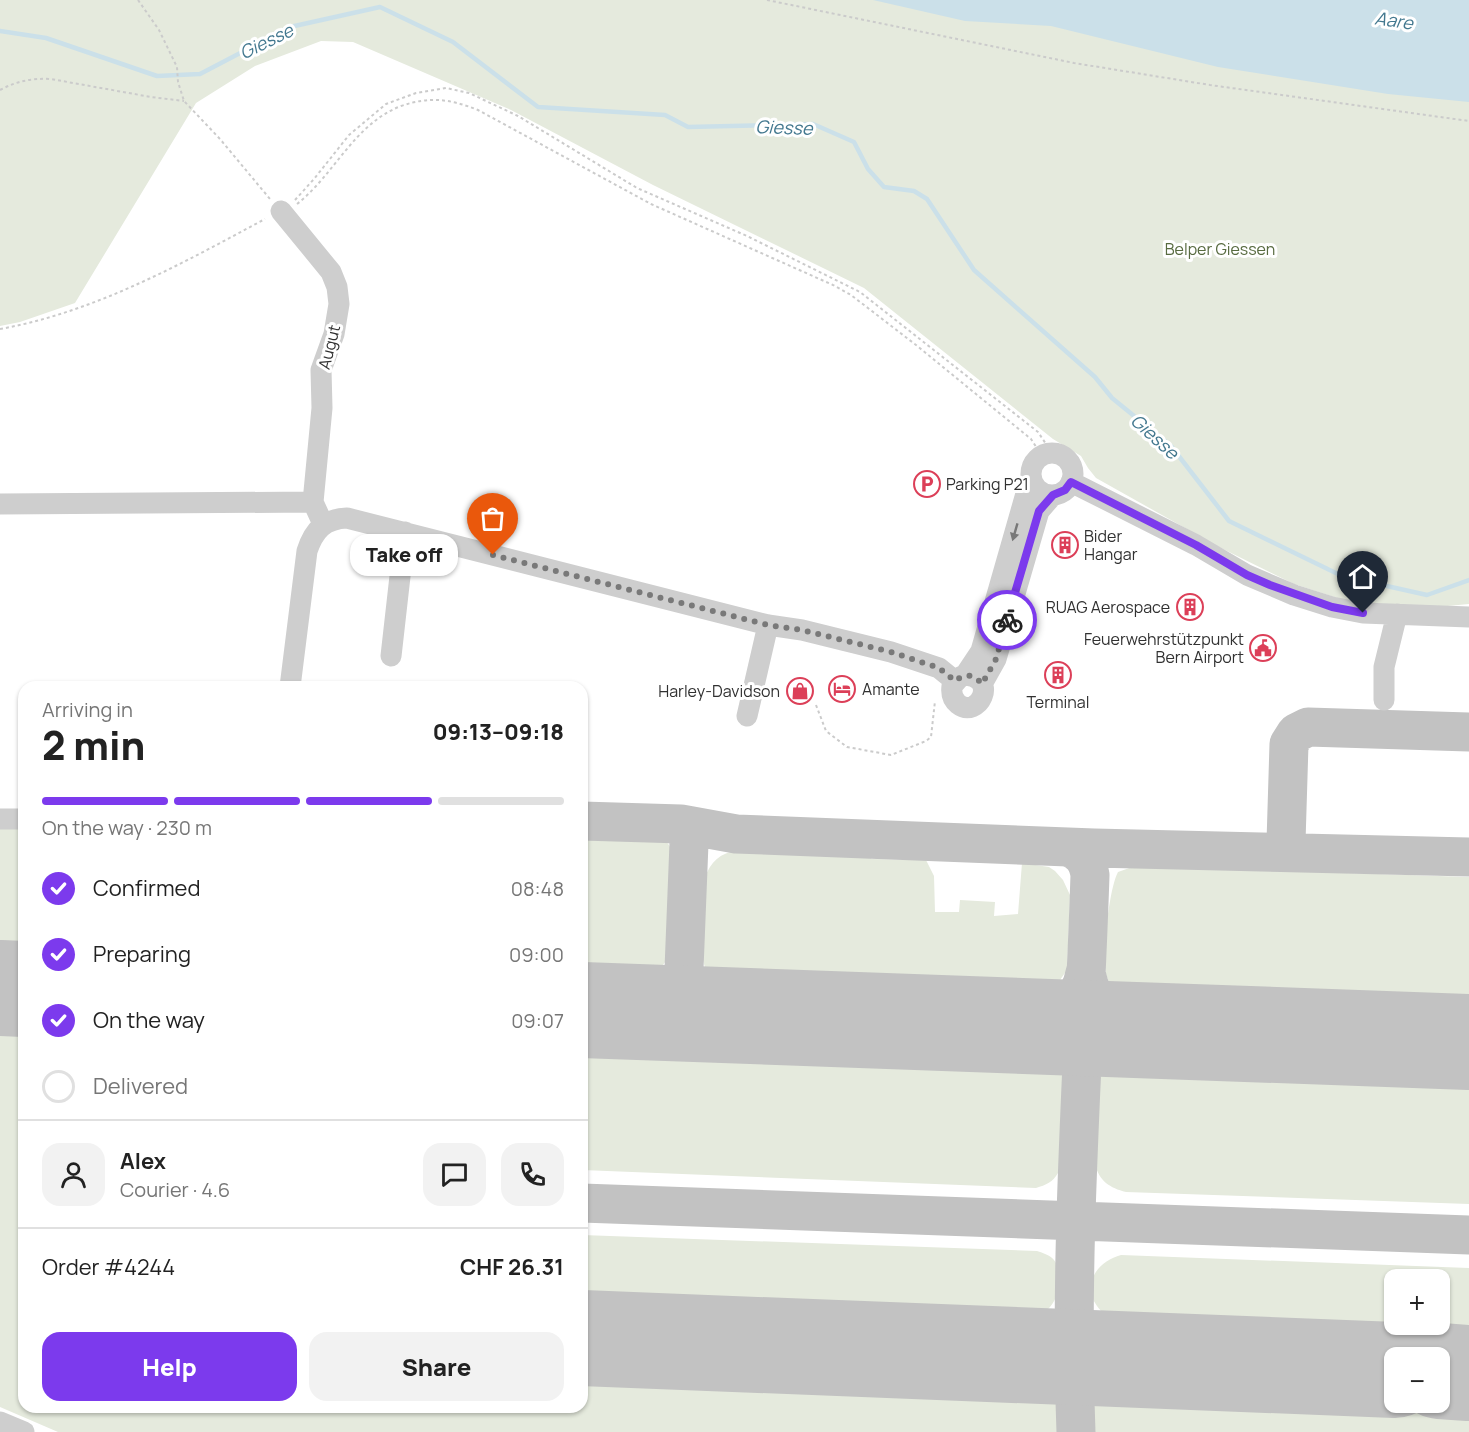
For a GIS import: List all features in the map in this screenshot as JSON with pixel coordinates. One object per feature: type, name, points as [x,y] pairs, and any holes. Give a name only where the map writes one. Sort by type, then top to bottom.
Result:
[{"type":"street","name":"Augut","points":[[281,211],[331,272],[339,304],[334,334],[321,370],[322,408],[313,502]]},
{"type":"street","points":[[291,681],[304,562],[310,541],[323,524],[330,520],[347,518],[768,625],[802,630],[881,650],[960,677],[996,659],[1039,511],[1053,495],[1065,490],[1071,482],[1073,473],[1069,461],[1059,454],[1047,454],[1034,464],[981,651],[960,677]]},
{"type":"street","points":[[1031,476],[1038,489],[1053,495]]},
{"type":"street","points":[[1071,482],[1196,545],[1247,575],[1315,602],[1350,612],[1469,617]]},
{"type":"street","points":[[0,504],[313,502],[323,524]]},
{"type":"street","points":[[391,656],[405,532]]},
{"type":"street","points":[[1384,700],[1384,667],[1397,614]]},
{"type":"street","points":[[747,716],[768,625]]},
{"type":"street","points":[[0,819],[18,819]]},
{"type":"street","points":[[0,1422],[24,1432]]},
{"type":"path","points":[[138,0],[159,30],[177,67],[178,82],[184,100],[281,211]]},
{"type":"path","points":[[767,0],[1074,63],[1210,85],[1469,121]]},
{"type":"path","points":[[0,90],[19,81],[35,78],[150,97],[184,100]]},
{"type":"path","points":[[0,329],[27,324],[104,300],[212,248],[281,211],[296,199],[314,179],[349,135],[387,104],[416,93],[446,88],[469,93],[518,116],[637,188],[757,241],[860,292],[1038,432],[1047,454]]},
{"type":"path","points":[[281,211],[291,208],[302,199],[363,130],[381,115],[418,100],[441,99],[460,102],[651,204],[851,295],[916,345],[1047,454]]},
{"type":"path","points":[[816,705],[826,731],[847,747],[891,755],[931,737],[960,677]]},
{"type":"green space","name":"Belper Giessen","points":[[0,0],[1469,0],[1469,604],[1415,609],[1356,604],[1294,584],[1219,547],[1096,478],[1081,456],[1053,439],[864,288],[653,185],[511,110],[353,42],[321,41],[255,66],[196,103],[75,303],[20,322],[0,326]]},
{"type":"green space","points":[[18,826],[18,957],[0,956],[0,829]]},
{"type":"green space","points":[[588,828],[652,831],[663,837],[673,855],[669,954],[663,965],[654,973],[644,978],[619,981],[588,978]]},
{"type":"green space","points":[[737,851],[926,860],[934,876],[935,912],[959,912],[960,900],[995,902],[994,916],[1018,914],[1022,863],[1049,867],[1063,880],[1070,895],[1067,970],[1053,990],[1033,994],[733,984],[718,981],[712,978],[705,969],[703,958],[705,878],[717,859],[726,853]]},
{"type":"green space","points":[[1135,866],[1469,877],[1469,1009],[1121,995],[1111,985],[1105,968],[1107,924],[1118,872]]},
{"type":"green space","points":[[0,1023],[18,1023],[18,1413],[588,1413],[588,1364],[1384,1395],[1384,1413],[1450,1413],[1450,1397],[1469,1398],[1469,1432],[58,1432],[0,1407]]},
{"type":"green space","points":[[588,1044],[1065,1061],[1061,1164],[1054,1179],[1036,1188],[588,1170]]},
{"type":"green space","points":[[1103,1063],[1469,1076],[1469,1204],[1126,1192],[1115,1188],[1102,1179],[1095,1164],[1100,1078]]},
{"type":"green space","points":[[588,1235],[1037,1251],[1054,1260],[1059,1271],[1059,1284],[1056,1297],[1050,1307],[1029,1317],[588,1300]]},
{"type":"green space","points":[[1121,1255],[1469,1268],[1469,1333],[1450,1332],[1450,1269],[1384,1269],[1384,1330],[1114,1320],[1105,1315],[1092,1298],[1091,1282],[1094,1274],[1105,1262]]},
{"type":"water","name":"Aare","points":[[873,0],[1469,0],[1469,102],[1388,94],[1218,67],[1051,26],[965,21]]},
{"type":"waterway","name":"Giesse","points":[[0,31],[46,38],[157,76],[200,74],[290,27],[380,7],[453,42],[538,107],[665,115],[688,127],[813,124],[854,142],[868,169],[884,187],[914,191],[927,199],[974,270],[1095,377],[1112,398],[1171,446],[1229,521],[1342,576],[1427,595],[1469,580]]},
{"type":"taxiway","points":[[1294,853],[1286,842],[1289,744],[1296,733],[1308,727],[1469,732]]},
{"type":"taxiway","points":[[588,821],[681,824],[736,834],[1094,848],[1469,857]]},
{"type":"taxiway","points":[[639,1012],[665,1004],[679,988],[684,969],[689,843],[683,830],[671,824]]},
{"type":"taxiway","points":[[1066,847],[1083,857],[1090,875],[1074,1293],[1076,1432]]},
{"type":"taxiway","points":[[684,969],[687,987],[692,995],[706,1006],[733,1015]]},
{"type":"taxiway","points":[[1023,1026],[1045,1020],[1063,1010],[1077,994],[1085,973]]},
{"type":"taxiway","points":[[1086,973],[1094,997],[1107,1014],[1125,1024],[1149,1030]]},
{"type":"taxiway","points":[[588,1203],[1469,1235]]},
{"type":"runway","points":[[0,988],[18,989]]},
{"type":"runway","points":[[588,1010],[1469,1042]]},
{"type":"runway","points":[[588,1338],[1384,1370]]},
{"type":"runway","points":[[1450,1372],[1469,1373]]},
{"type":"way so far","points":[[493,555],[768,625],[802,630],[891,652],[939,668],[955,681],[965,675],[978,679],[982,684],[996,659],[1007,620]]},
{"type":"place","name":"Parking P21","points":[[927,484]]},
{"type":"place","name":"Bider Hangar","points":[[1065,545]]},
{"type":"place","name":"Take off","points":[[493,555]]},
{"type":"place","name":"RUAG Aerospace","points":[[1190,607]]},
{"type":"place","name":"Feuerwehrstützpunkt Bern Airport","points":[[1263,648]]},
{"type":"place","name":"Terminal","points":[[1058,675]]},
{"type":"place","name":"Amante","points":[[842,689]]},
{"type":"place","name":"Harley-Davidson","points":[[800,691]]},
{"type":"route","points":[[1007,620],[1039,511],[1043,503],[1053,495],[1065,490],[1071,482],[1196,545],[1247,575],[1294,595],[1350,612],[1363,613]]}]
